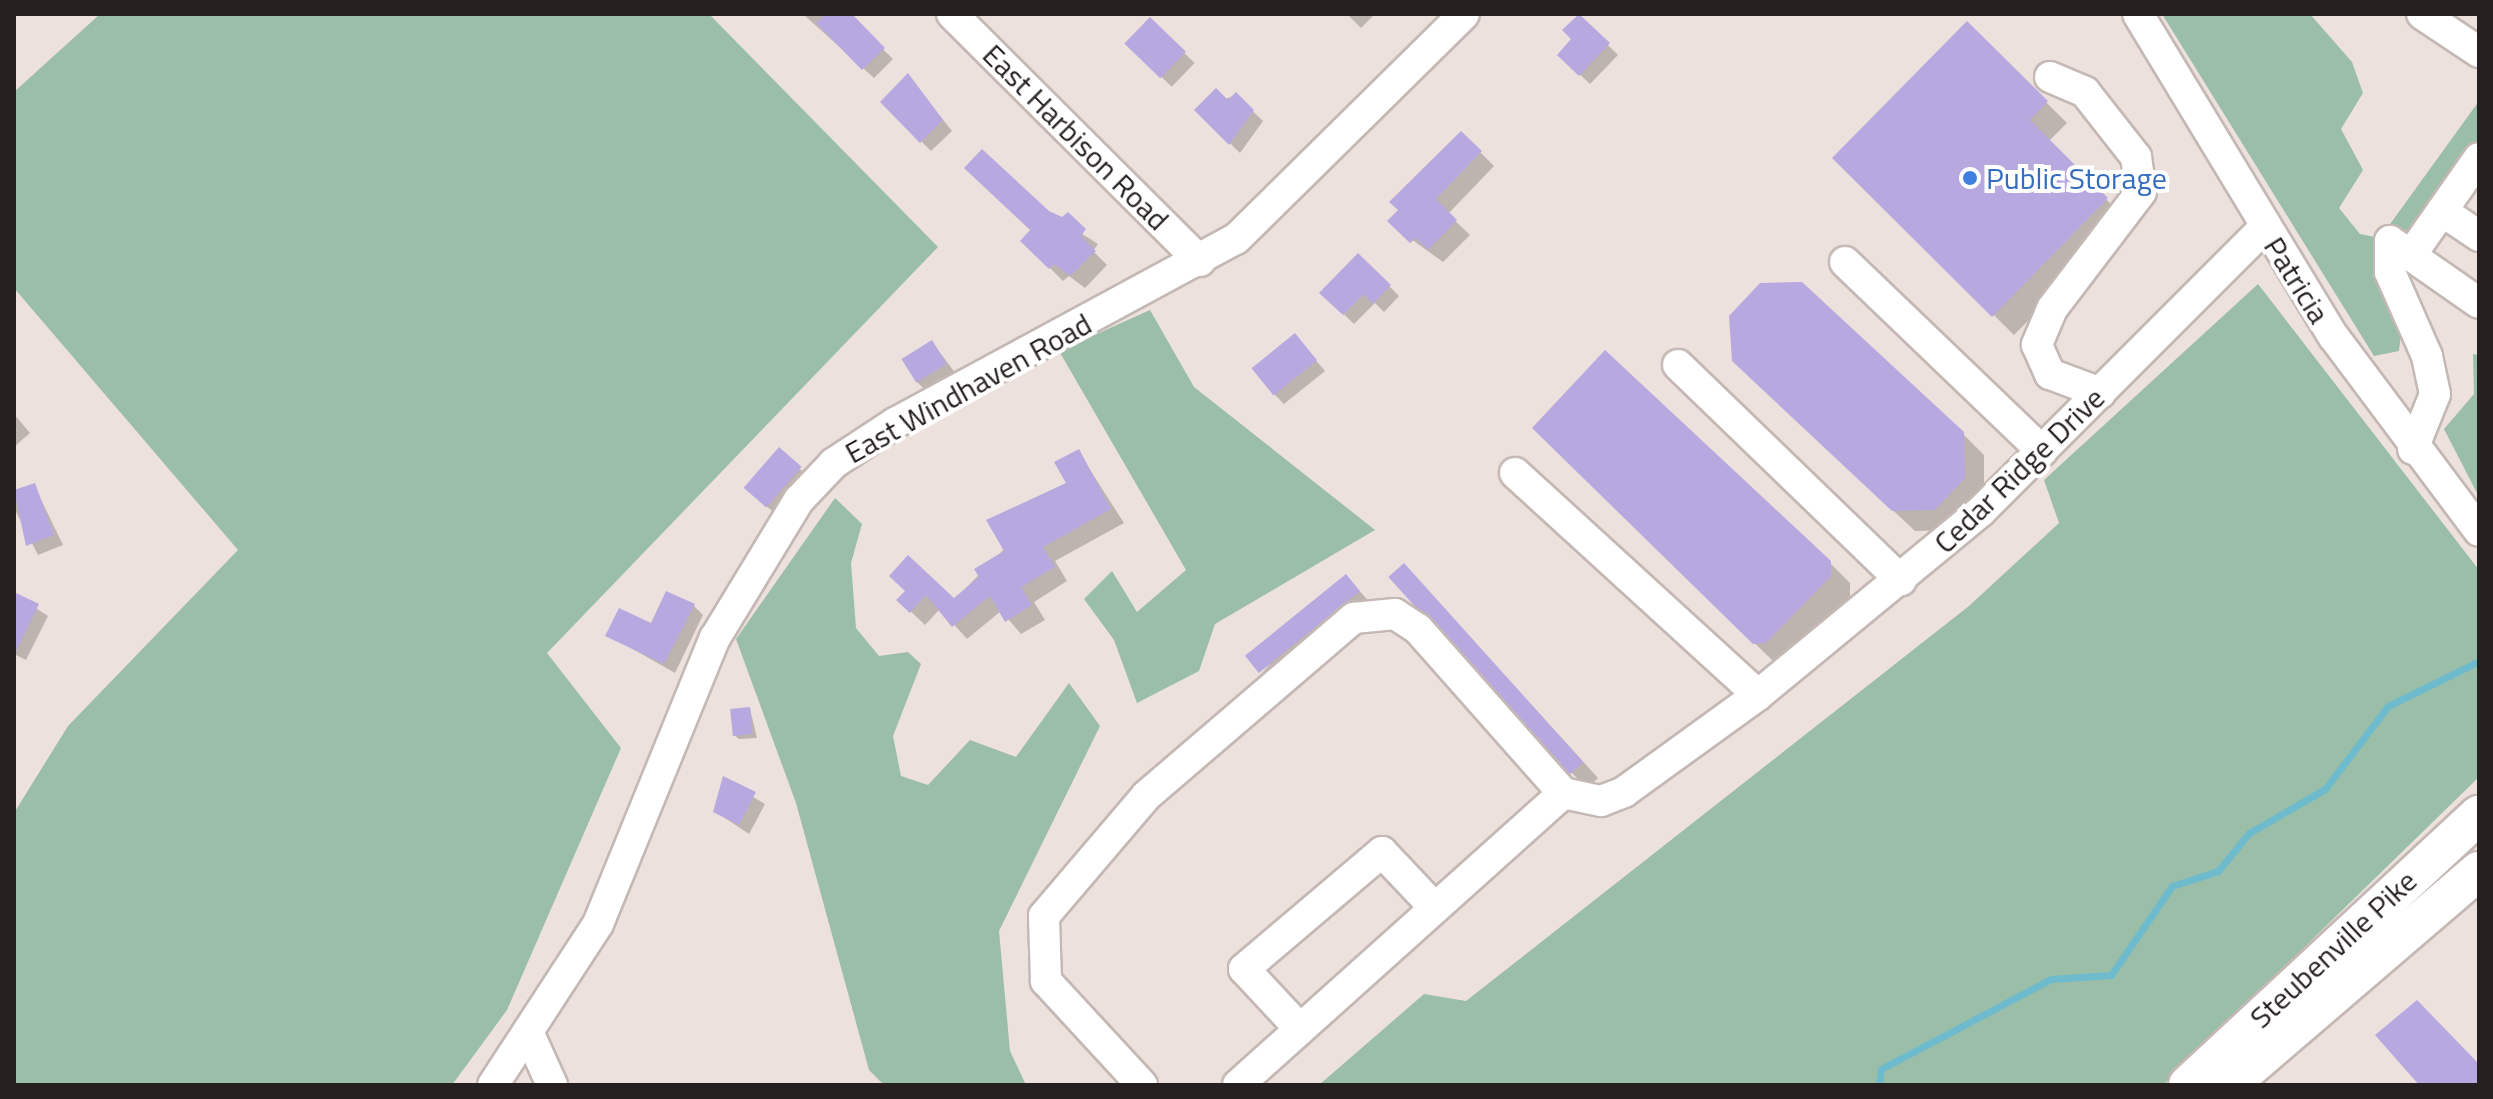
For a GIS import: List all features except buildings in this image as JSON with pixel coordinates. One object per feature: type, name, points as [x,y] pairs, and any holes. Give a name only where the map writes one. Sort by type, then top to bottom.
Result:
[{"type":"main road","name":"Steubenville Pike","points":[[2188,1085],[2479,815]]},
{"type":"main road","name":"Steubenville Pike","points":[[2229,1085],[2479,871]]},
{"type":"street","name":"East Harbison Road","points":[[952,14],[1200,261]]},
{"type":"street","name":"East Windhaven Road","points":[[493,1085],[529,1034],[620,880],[715,638],[799,500],[834,463],[895,423],[1200,261],[1259,220],[1464,14]]},
{"type":"street","name":"Patricia","points":[[2138,14],[2264,228],[2413,449],[2479,531]]},
{"type":"street","points":[[2422,14],[2479,52]]},
{"type":"street","points":[[2050,77],[2085,92],[2136,157],[2141,192],[2052,309],[2037,345],[2050,374],[2101,393]]},
{"type":"street","points":[[2411,255],[2479,158]]},
{"type":"street","points":[[2442,211],[2479,236]]},
{"type":"street","name":"Cedar Ridge Drive","points":[[1563,793],[1601,801],[1624,792],[1758,695],[1901,580],[2042,451],[2264,228]]},
{"type":"street","points":[[2413,449],[2435,394],[2427,356],[2390,272],[2390,241],[2479,303]]},
{"type":"street","points":[[1845,262],[2042,451]]},
{"type":"street","points":[[1678,365],[1901,580]]},
{"type":"street","points":[[1515,473],[1758,695]]},
{"type":"street","points":[[1142,1085],[1046,981],[1044,916],[1146,796],[1354,618],[1395,614],[1418,629],[1563,793],[1238,1085]]},
{"type":"street","points":[[1300,1029],[1244,969],[1382,852],[1435,908]]},
{"type":"street","points":[[529,1034],[552,1085]]},
{"type":"green space","points":[[100,14],[709,14],[938,247],[547,653],[621,748],[507,1010],[452,1085],[14,1085],[14,813],[68,726],[238,550],[14,288],[14,92]]},
{"type":"green space","points":[[2162,14],[2310,14],[2352,62],[2363,93],[2341,129],[2363,170],[2339,208],[2360,234],[2380,238],[2479,101],[2479,146],[2409,265],[2399,351],[2374,356]]},
{"type":"green space","points":[[2258,284],[2479,570],[2479,777],[2163,1085],[1319,1085],[1424,994],[1466,1001],[1969,606],[2059,523],[2044,480]]},
{"type":"green space","points":[[1150,310],[1194,387],[1375,530],[1215,624],[1199,671],[1137,703],[1114,640],[1084,599],[1112,571],[1137,612],[1186,570],[1059,351]]},
{"type":"green space","points":[[2473,354],[2479,355],[2479,497],[2444,429],[2474,394]]},
{"type":"green space","points":[[835,498],[862,524],[851,563],[856,628],[879,656],[908,652],[921,664],[893,736],[901,776],[928,785],[970,740],[1016,757],[1069,683],[1100,726],[999,931],[1010,1051],[1026,1085],[884,1085],[869,1070],[796,803],[736,639]]},
{"type":"waterway","points":[[1879,1085],[1881,1069],[2051,979],[2111,975],[2172,886],[2218,871],[2249,833],[2325,789],[2388,706],[2479,661]]},
{"type":"place","name":"Public Storage","points":[[1970,178]]}]
